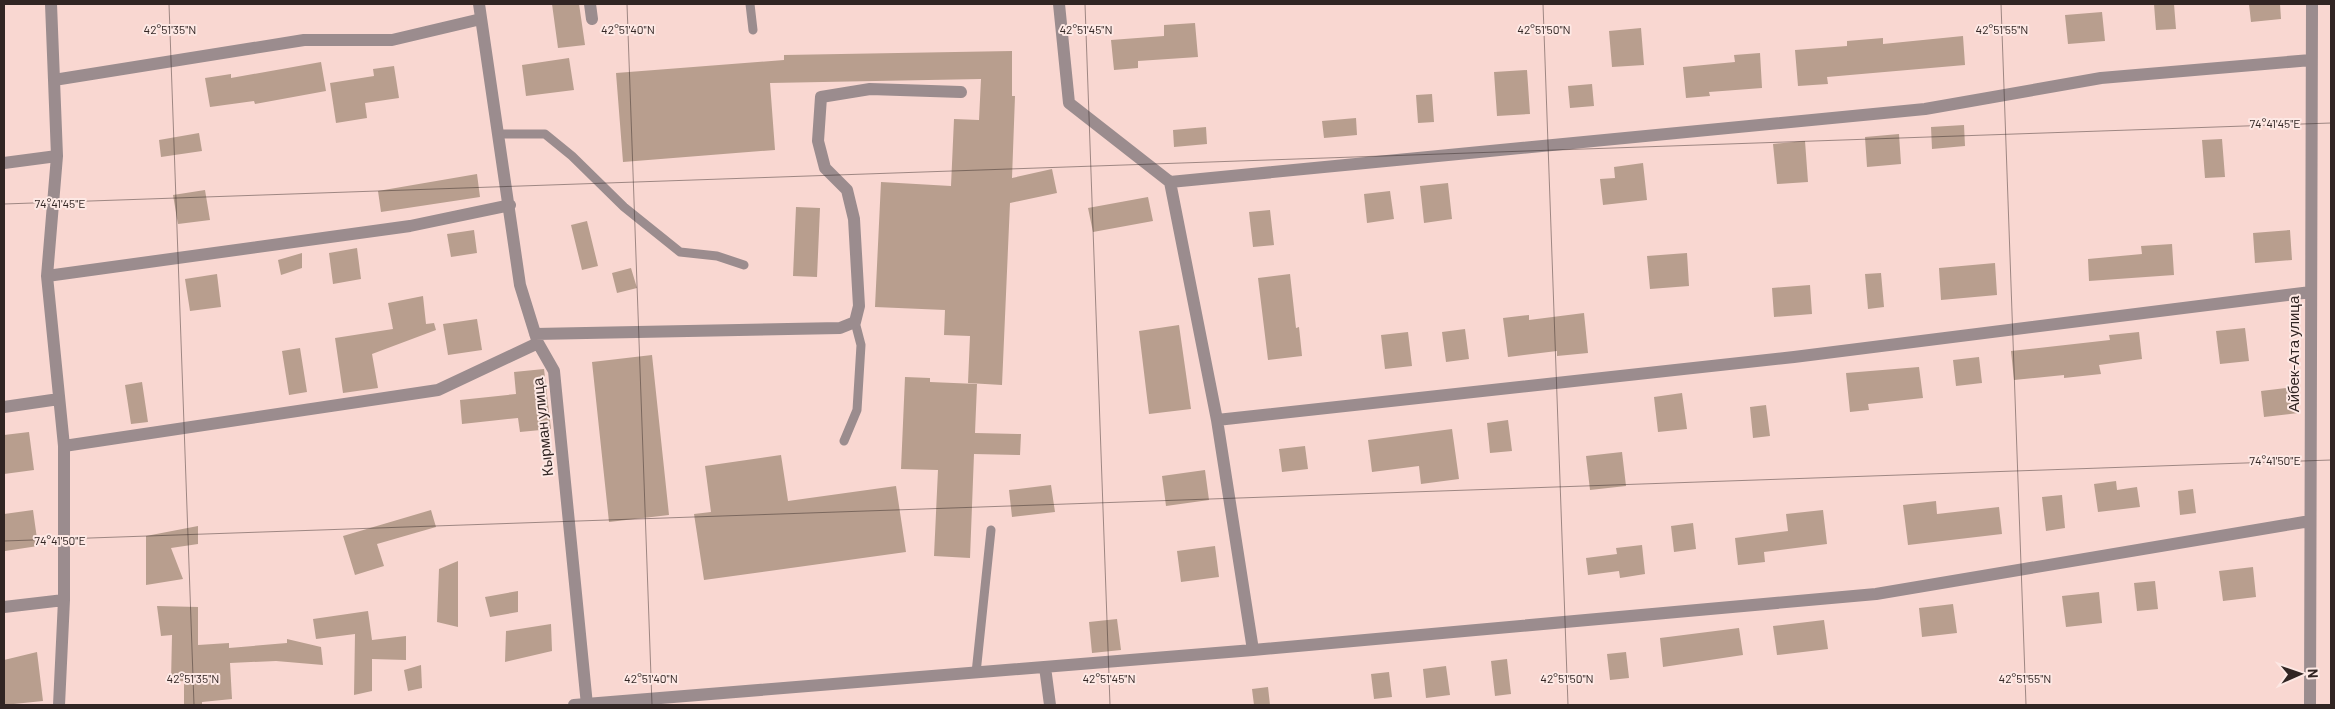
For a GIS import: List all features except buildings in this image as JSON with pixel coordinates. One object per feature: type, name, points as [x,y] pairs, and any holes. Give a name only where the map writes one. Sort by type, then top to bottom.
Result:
[{"type":"street","points":[[51,4],[57,156],[47,276],[64,446],[64,600],[59,705]]},
{"type":"street","name":"Кырман улица","points":[[479,4],[510,205],[520,284],[537,339],[554,371],[583,705]]},
{"type":"street","points":[[590,4],[592,18]]},
{"type":"street","points":[[1060,4],[1069,102],[1170,182],[1217,420],[1253,650]]},
{"type":"street","name":"Айбек-Ата улица","points":[[2310,705],[2312,4]]},
{"type":"street","points":[[54,80],[304,40],[392,40],[481,19]]},
{"type":"street","points":[[1170,182],[1925,109],[2101,78],[2311,60]]},
{"type":"street","points":[[64,446],[438,390],[537,339],[840,328],[855,322],[859,306],[854,219],[847,190],[825,168],[818,141],[821,97],[870,89],[960,92]]},
{"type":"street","points":[[4,163],[57,156]]},
{"type":"street","points":[[47,276],[410,226],[510,205]]},
{"type":"street","points":[[1217,420],[1794,357],[2311,292]]},
{"type":"street","points":[[4,406],[60,399]]},
{"type":"street","points":[[583,705],[1253,650],[1876,594],[2310,521]]},
{"type":"street","points":[[4,607],[64,600]]},
{"type":"street","points":[[1045,667],[1050,705]]},
{"type":"lane","points":[[750,4],[753,30]]},
{"type":"lane","points":[[499,134],[544,134],[572,156],[624,207],[680,252],[717,256],[744,265]]},
{"type":"lane","points":[[844,441],[857,410],[861,345],[855,322]]},
{"type":"lane","points":[[976,673],[991,530]]}]
